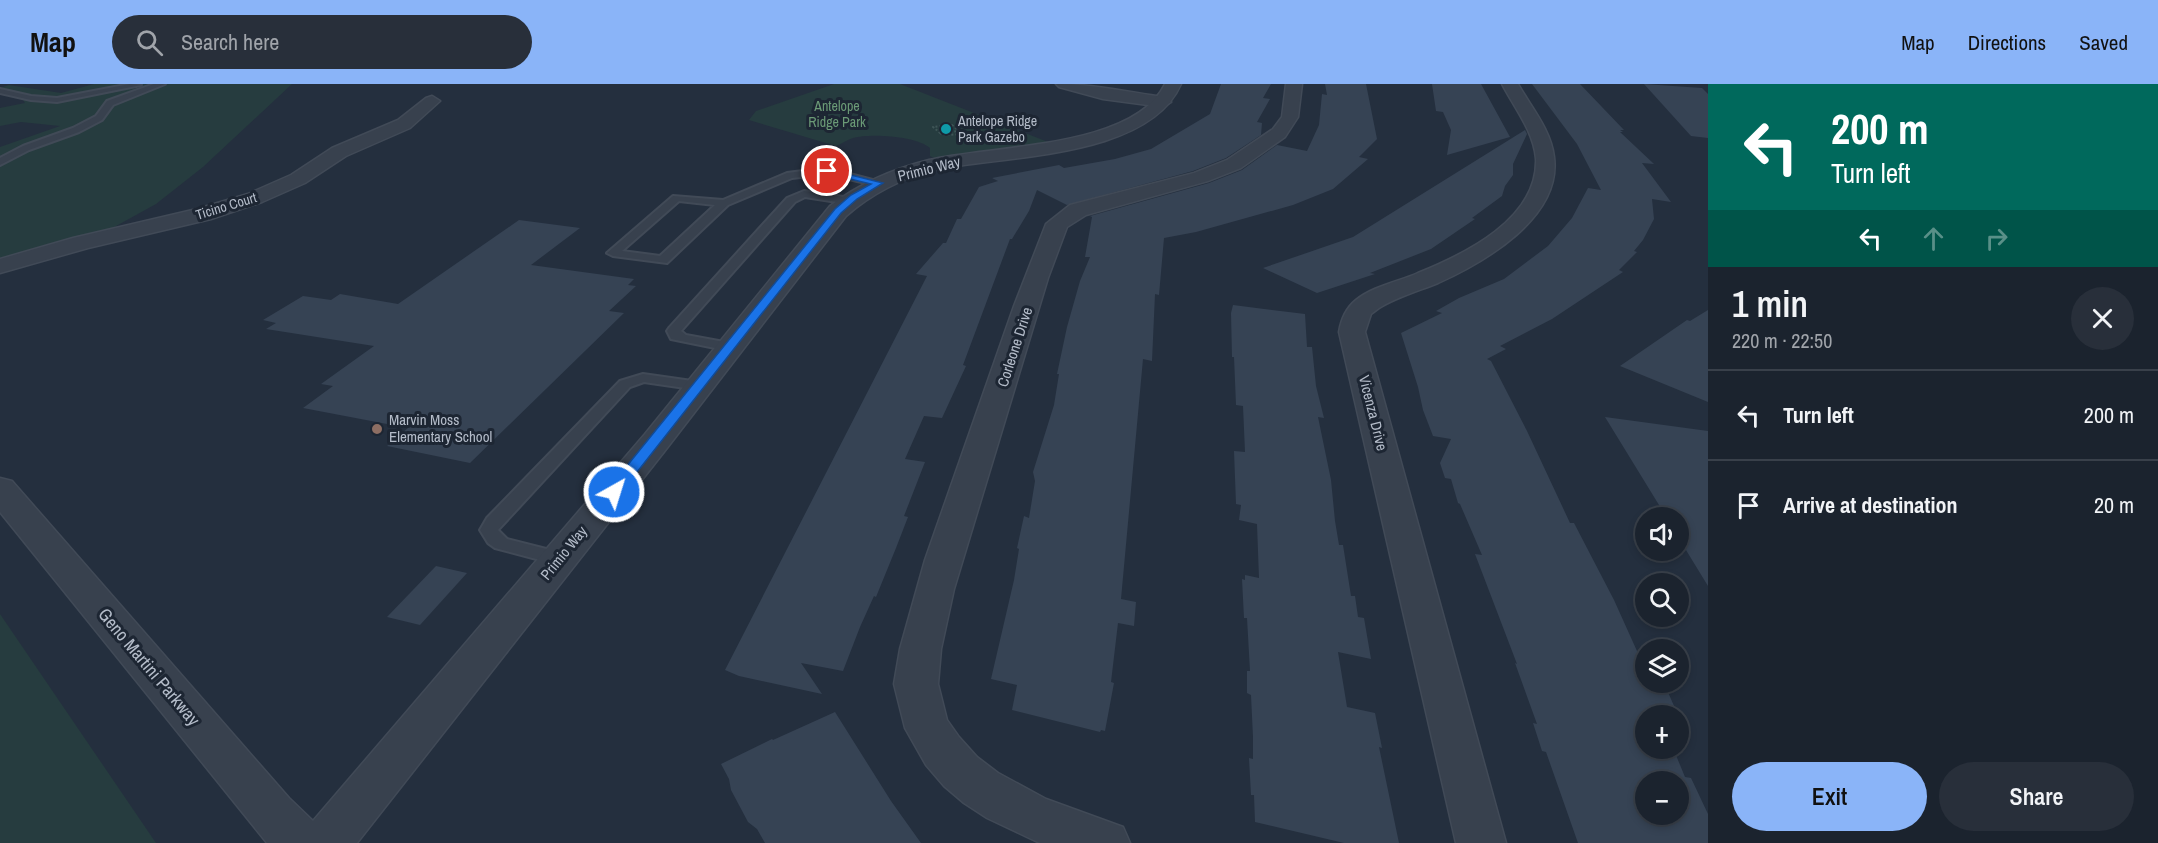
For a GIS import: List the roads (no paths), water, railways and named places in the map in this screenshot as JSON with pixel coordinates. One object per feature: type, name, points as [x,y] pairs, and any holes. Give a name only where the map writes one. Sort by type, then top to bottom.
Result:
[{"type":"street","points":[[1064,84],[1097,93],[1168,93]]},
{"type":"street","name":"Corleone Drive","points":[[1105,843],[1056,827],[1006,803],[975,784],[950,762],[927,726],[916,682],[929,608],[1057,224],[1078,210],[1201,177],[1234,164],[1279,133],[1290,117],[1294,84]]},
{"type":"street","name":"Vicenza Drive","points":[[1481,843],[1352,332],[1355,318],[1362,308],[1376,299],[1464,261],[1514,226],[1530,209],[1540,191],[1545,175],[1545,158],[1537,132],[1510,84]]},
{"type":"street","name":"Primio Way","points":[[326,843],[699,387],[838,211],[879,183],[932,165],[1054,146],[1106,134],[1137,121],[1168,93]]},
{"type":"street","name":"Ticino Court","points":[[0,266],[216,211],[255,198],[298,179],[339,152],[404,124],[432,100]]},
{"type":"street","name":"Geno Martini Parkway","points":[[0,489],[272,814],[300,843]]},
{"type":"lane","points":[[0,91],[31,98],[57,100],[141,84]]},
{"type":"lane","points":[[0,162],[26,148],[76,130],[99,118],[110,103],[161,84]]},
{"type":"lane","points":[[724,203],[677,198],[613,253],[663,260],[724,203],[790,176],[809,172],[836,172],[879,183]]},
{"type":"lane","points":[[730,347],[683,339],[676,336],[674,331],[790,200],[804,194],[850,201]]},
{"type":"lane","points":[[559,559],[501,544],[489,530],[508,505],[625,384],[643,378],[699,387]]},
{"type":"place","name":"Antelope Ridge Park Gazebo","points":[[946,129]]},
{"type":"place","name":"Marvin Moss Elementary School","points":[[377,429]]},
{"type":"park label","name":"Antelope Ridge Park","points":[[837,114]]}]
